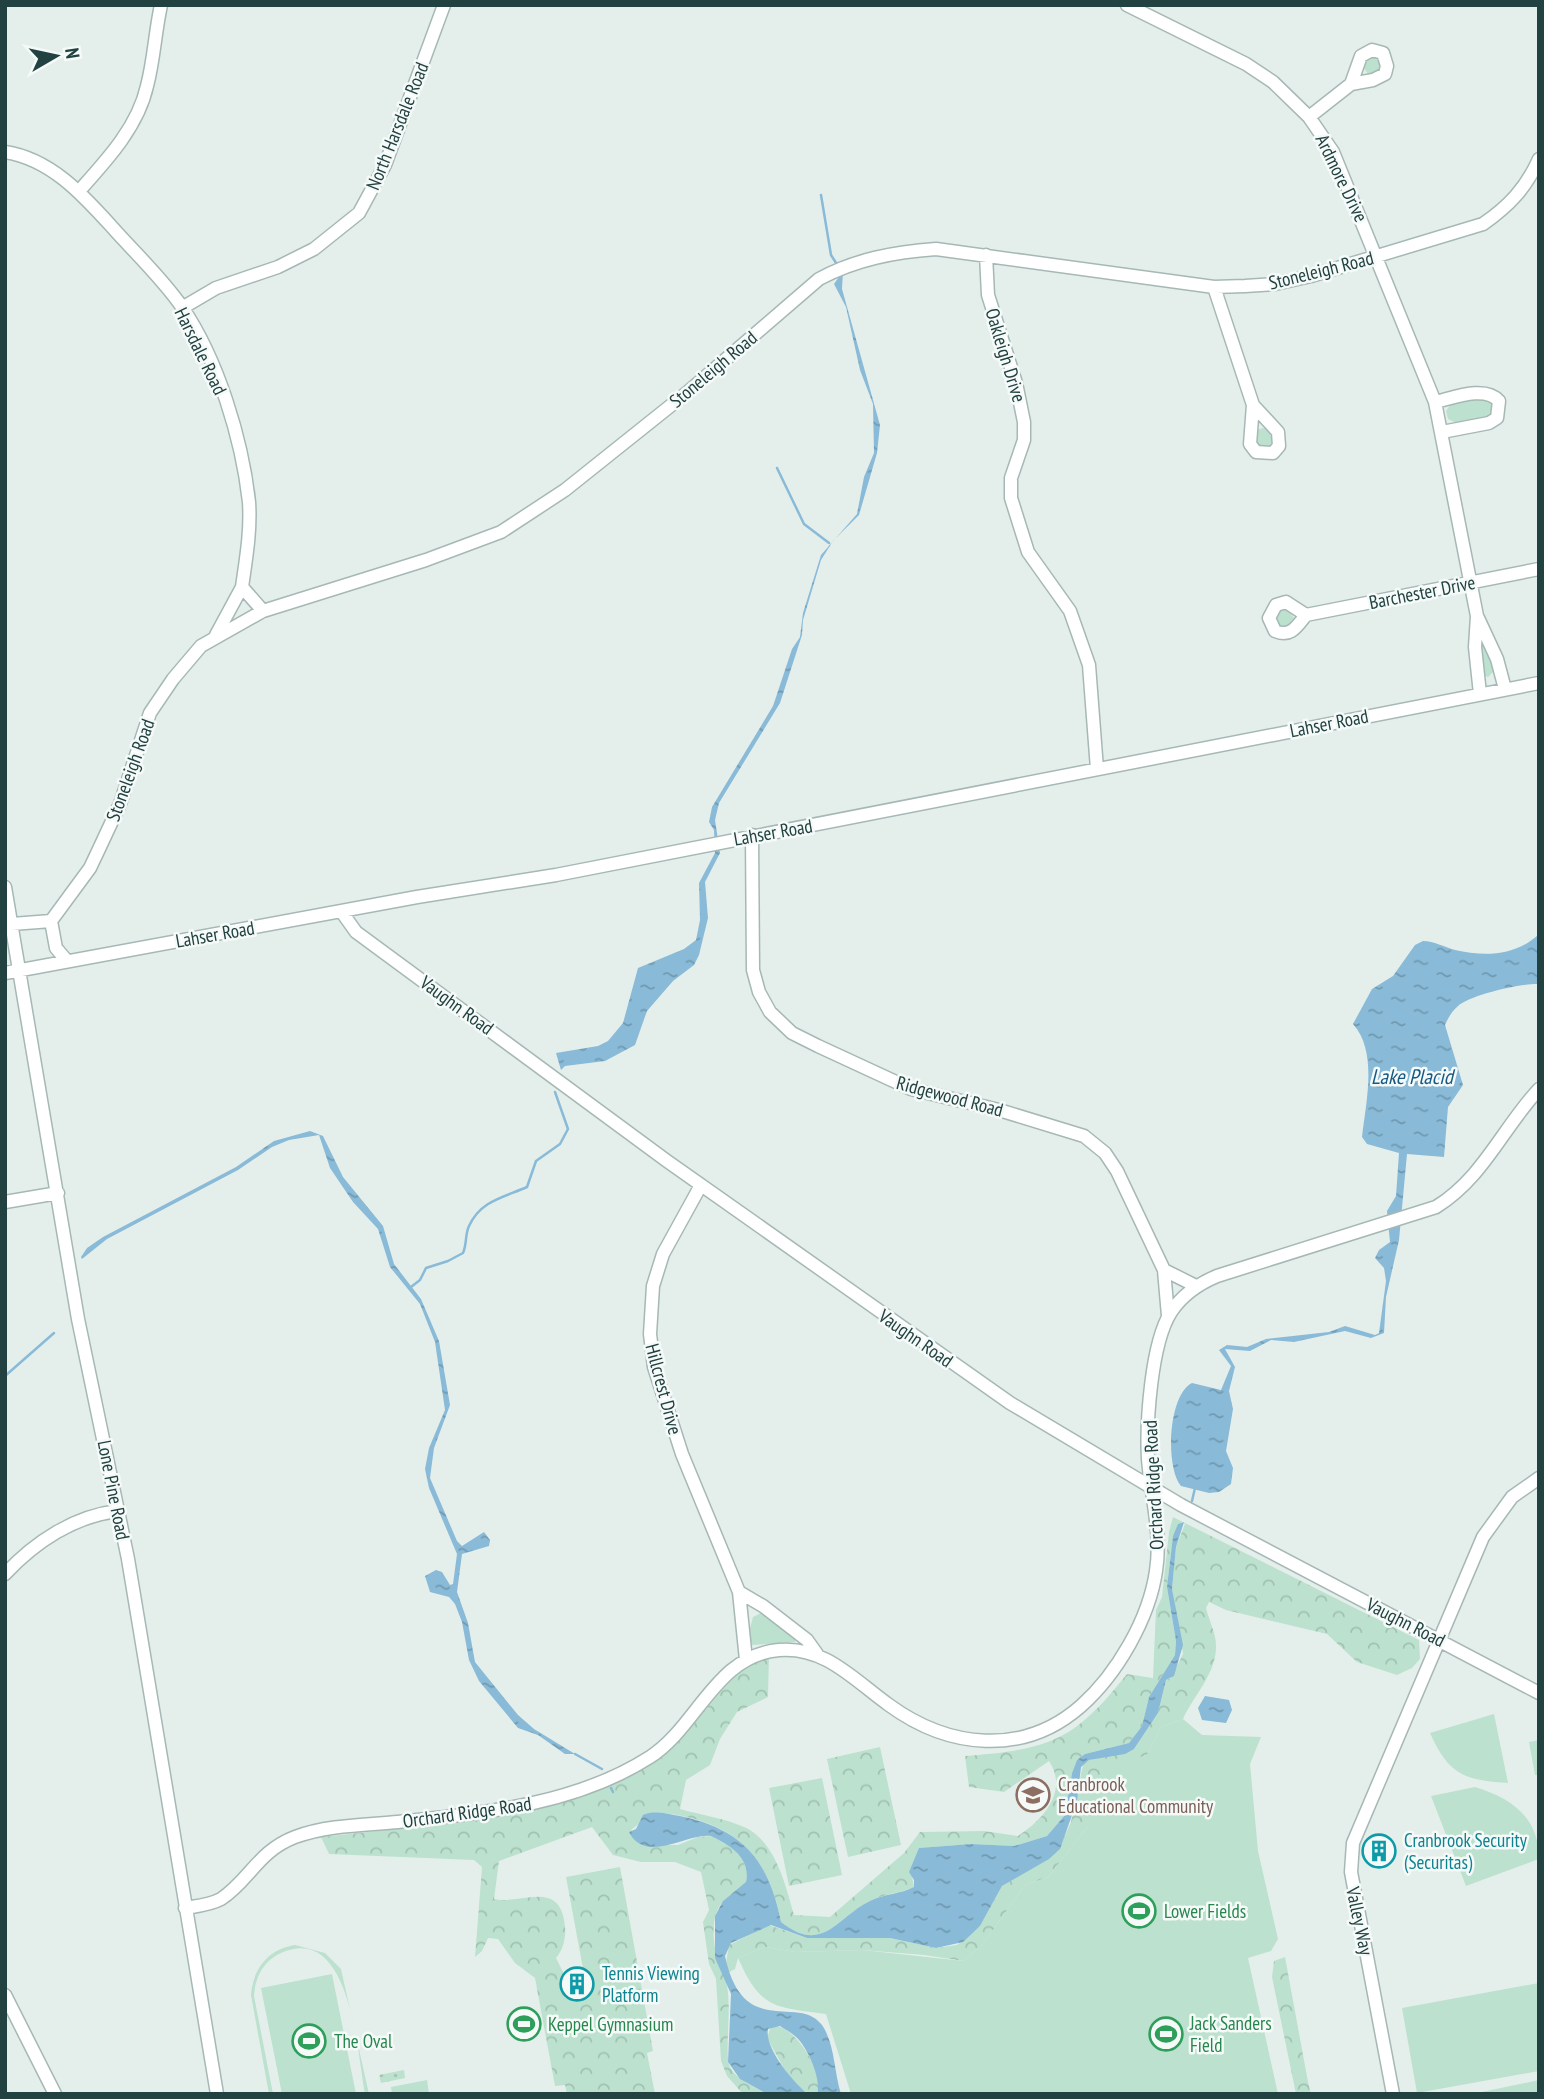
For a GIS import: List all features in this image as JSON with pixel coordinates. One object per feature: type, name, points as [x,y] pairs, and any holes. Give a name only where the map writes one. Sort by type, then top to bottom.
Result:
[{"type":"street","points":[[79,191],[118,144],[141,105],[147,89],[161,5]]},
{"type":"street","name":"North Harsdale Road","points":[[182,308],[216,288],[278,267],[314,249],[359,213],[385,165],[444,5]]},
{"type":"street","name":"Ardmore Drive","points":[[1136,7],[1245,64],[1287,94],[1309,117],[1342,168],[1435,402],[1477,616],[1497,659],[1505,690]]},
{"type":"street","points":[[1309,117],[1351,84]]},
{"type":"street","name":"Harsdale Road","points":[[5,152],[52,171],[79,191],[182,308],[224,396],[240,453],[249,527],[242,587],[216,635]]},
{"type":"street","name":"Stoneleigh Road","points":[[51,921],[90,868],[120,804],[150,713],[201,646],[216,635],[263,611],[483,540],[524,518],[565,490],[689,391],[820,279],[841,267],[888,255],[936,249],[1214,287],[1275,284],[1483,224],[1503,210],[1519,193],[1539,159]]},
{"type":"street","name":"Oakleigh Drive","points":[[986,255],[988,295],[1016,383],[1024,422],[1024,440],[1012,478],[1011,498],[1028,552],[1070,611],[1089,665],[1097,769]]},
{"type":"street","points":[[1214,287],[1253,405]]},
{"type":"street","points":[[1435,402],[1479,393],[1488,393],[1499,401],[1497,418],[1489,423],[1442,432]]},
{"type":"street","name":"Barchester Drive","points":[[1306,615],[1539,569]]},
{"type":"street","points":[[242,587],[263,611]]},
{"type":"street","name":"Ardmore Drive","points":[[1477,616],[1475,647],[1480,694]]},
{"type":"street","name":"Lahser Road","points":[[5,973],[341,911],[556,875],[1539,683]]},
{"type":"street","name":"Ridgewood Road","points":[[752,835],[753,970],[759,992],[777,1020],[818,1046],[911,1089],[999,1110],[1084,1136],[1112,1162],[1164,1270],[1168,1316]]},
{"type":"street","name":"Lone Pine Road","points":[[5,887],[78,1319],[118,1511],[217,2094]]},
{"type":"street","name":"Vaughn Road","points":[[341,911],[356,932],[701,1185],[999,1395],[1152,1489],[1539,1693]]},
{"type":"street","points":[[12,924],[51,921],[56,947],[67,961]]},
{"type":"street","points":[[1168,1316],[1196,1286],[1234,1270],[1436,1207],[1469,1182],[1483,1167],[1516,1115],[1539,1089]]},
{"type":"street","name":"Hillcrest Drive","points":[[701,1185],[670,1239],[657,1270],[651,1301],[650,1343],[654,1367],[682,1454],[739,1592],[743,1607],[746,1660]]},
{"type":"street","points":[[5,1202],[58,1193]]},
{"type":"street","points":[[1164,1270],[1196,1286]]},
{"type":"street","name":"Orchard Ridge Road","points":[[185,1908],[221,1898],[261,1858],[301,1835],[521,1807],[577,1790],[625,1771],[649,1758],[672,1739],[721,1680],[746,1660],[780,1650],[817,1654],[842,1669],[902,1715],[942,1735],[993,1742],[1017,1739],[1047,1729],[1080,1707],[1102,1685],[1145,1610],[1154,1585],[1157,1517],[1148,1457],[1151,1391],[1168,1316]]},
{"type":"street","name":"Valley Way","points":[[1393,2094],[1353,1886],[1351,1853],[1365,1810],[1490,1524],[1512,1497],[1539,1478]]},
{"type":"street","points":[[5,1574],[32,1548],[61,1530],[90,1516],[118,1511]]},
{"type":"street","points":[[739,1592],[763,1606],[807,1640],[817,1654]]},
{"type":"street","points":[[5,1995],[55,2094]]},
{"type":"green space","points":[[1378,55],[1382,69],[1368,74],[1363,67],[1366,56]]},
{"type":"green space","points":[[1483,397],[1494,404],[1492,415],[1457,423],[1448,419],[1446,411],[1450,405]]},
{"type":"green space","points":[[1264,428],[1271,431],[1274,438],[1271,445],[1264,448],[1257,445],[1254,438],[1257,431]]},
{"type":"green space","points":[[1284,606],[1294,618],[1287,627],[1280,627],[1273,614]]},
{"type":"green space","points":[[1482,640],[1489,651],[1494,671],[1488,677],[1483,675]]},
{"type":"green space","points":[[1173,1517],[1419,1640],[1420,1659],[1412,1668],[1397,1675],[1357,1662],[1327,1634],[1226,1610],[1209,1602],[1206,1608],[1216,1645],[1213,1665],[1183,1719],[1161,1727],[1147,1755],[1105,1768],[1089,1806],[1089,1825],[1048,1877],[1025,1885],[983,1944],[964,1961],[862,1950],[796,1952],[765,1947],[738,1958],[735,1969],[724,1975],[728,1999],[729,2062],[738,2077],[767,2094],[743,2094],[727,2076],[721,2061],[716,1979],[709,1964],[703,1922],[709,1910],[701,1872],[675,1862],[641,1862],[613,1855],[592,1827],[499,1861],[494,1899],[548,1898],[556,1903],[562,1912],[565,1935],[556,1958],[566,1978],[569,1993],[587,1990],[566,1877],[620,1867],[653,2051],[647,2053],[655,2094],[567,2094],[565,2085],[555,2086],[535,1978],[515,1963],[498,1939],[488,1938],[482,1951],[475,1957],[482,1867],[474,1860],[329,1854],[321,1837],[494,1817],[578,1796],[619,1780],[657,1759],[672,1747],[686,1734],[721,1690],[750,1665],[769,1656],[768,1697],[737,1712],[720,1739],[710,1765],[686,1780],[680,1809],[729,1821],[755,1833],[778,1865],[794,1915],[830,1917],[904,1853],[920,1832],[984,1831],[1018,1836],[1044,1813],[1055,1794],[1054,1772],[1049,1761],[1004,1792],[969,1787],[965,1756],[1019,1750],[1058,1738],[1091,1715],[1127,1674],[1153,1678],[1156,1610],[1162,1597]],"holes":[[[1182,1522],[1185,1524],[1176,1547],[1172,1589],[1183,1654],[1171,1678],[1166,1680],[1158,1713],[1134,1749],[1089,1760],[1083,1765],[1071,1822],[1058,1851],[1002,1886],[980,1926],[957,1945],[936,1948],[890,1938],[807,1938],[769,1925],[729,1945],[724,1975],[715,1950],[715,1920],[724,1901],[746,1882],[747,1874],[742,1859],[732,1848],[711,1836],[698,1837],[678,1845],[642,1845],[631,1830],[654,1812],[680,1815],[723,1830],[755,1857],[775,1897],[781,1922],[809,1935],[830,1929],[872,1900],[914,1887],[912,1876],[919,1848],[971,1844],[1014,1846],[1047,1836],[1065,1815],[1072,1773],[1077,1760],[1085,1754],[1129,1743],[1142,1726],[1149,1697],[1175,1655],[1176,1641],[1167,1587],[1173,1536]]]},
{"type":"green space","points":[[761,1613],[796,1638],[795,1642],[752,1645],[749,1632],[753,1617]]},
{"type":"green space","points":[[1494,1714],[1508,1783],[1480,1780],[1460,1773],[1444,1758],[1430,1733]]},
{"type":"green space","name":"Lower Fields","points":[[1183,1719],[1202,1735],[1261,1737],[1250,1764],[1258,1851],[1278,1939],[1271,1951],[1248,1958],[1278,2094],[851,2094],[826,2014],[794,2010],[772,2003],[754,1988],[746,1975],[738,1958],[765,1947],[796,1952],[862,1950],[964,1961],[983,1944],[1025,1885],[1048,1877],[1089,1825],[1089,1806],[1096,1786],[1095,1769],[1147,1755],[1161,1727]]},
{"type":"green space","points":[[1539,1740],[1539,1775],[1535,1775],[1529,1742]]},
{"type":"green space","points":[[880,1747],[901,1845],[848,1857],[827,1759]]},
{"type":"green space","points":[[822,1778],[842,1875],[789,1886],[769,1788]]},
{"type":"green space","points":[[1475,1787],[1500,1797],[1520,1811],[1534,1832],[1539,1859],[1466,1886],[1431,1796]]},
{"type":"green space","points":[[295,1945],[325,1953],[341,1969],[352,2018],[336,1973],[323,1956],[304,1948],[281,1953],[269,1961],[258,1977],[254,1996],[273,2094],[269,2094],[251,1995],[252,1986],[259,1969],[270,1956],[285,1947]]},
{"type":"green space","points":[[1285,1957],[1311,2094],[1296,2094],[1272,1977],[1274,1961]]},
{"type":"green space","name":"The Oval","points":[[332,1974],[356,2094],[282,2094],[261,1988]]},
{"type":"green space","points":[[1539,1983],[1539,2071],[1417,2093],[1402,2008]]},
{"type":"green space","points":[[771,2026],[780,2027],[789,2033],[806,2051],[817,2075],[817,2094],[808,2094],[790,2079],[767,2038]]},
{"type":"green space","points":[[354,2029],[369,2094],[365,2094]]},
{"type":"green space","points":[[404,2070],[405,2078],[381,2083],[379,2075]]},
{"type":"green space","points":[[427,2080],[429,2094],[392,2094],[391,2087]]},
{"type":"green space","points":[[1539,2080],[1539,2094],[1472,2094]]},
{"type":"water","points":[[843,271],[842,289],[880,425],[877,453],[859,515],[835,539],[857,514],[864,477],[874,453],[873,404],[860,370],[846,307],[834,284]]},
{"type":"water","points":[[832,542],[821,560],[803,620],[802,635],[780,703],[719,803],[715,820],[720,853],[705,882],[708,918],[694,965],[673,981],[647,1011],[635,1045],[605,1061],[565,1066],[561,1070],[556,1053],[598,1046],[608,1041],[623,1023],[638,968],[684,949],[696,940],[700,920],[699,883],[715,853],[714,830],[709,822],[712,807],[773,706],[792,649],[800,637],[803,613],[821,555]]},
{"type":"water","name":"Lake Placid","points":[[1539,934],[1539,984],[1509,988],[1473,998],[1456,1008],[1445,1025],[1463,1085],[1448,1107],[1444,1157],[1407,1154],[1399,1240],[1386,1297],[1384,1333],[1371,1338],[1345,1331],[1294,1342],[1271,1340],[1250,1351],[1225,1349],[1235,1367],[1229,1391],[1233,1409],[1226,1451],[1233,1468],[1231,1484],[1219,1492],[1209,1493],[1181,1486],[1176,1477],[1171,1448],[1171,1432],[1178,1401],[1192,1383],[1221,1390],[1231,1366],[1219,1350],[1227,1345],[1247,1347],[1266,1339],[1329,1332],[1345,1326],[1375,1335],[1379,1333],[1386,1281],[1384,1268],[1375,1258],[1379,1250],[1390,1242],[1387,1211],[1396,1196],[1399,1153],[1367,1144],[1362,1137],[1368,1093],[1368,1063],[1361,1035],[1353,1024],[1372,989],[1393,976],[1415,945],[1423,941],[1455,950],[1489,954],[1520,947]]},
{"type":"water","points":[[310,1131],[323,1136],[343,1177],[383,1226],[394,1264],[421,1299],[439,1341],[450,1405],[434,1448],[430,1478],[457,1541],[462,1546],[484,1532],[490,1540],[489,1546],[462,1554],[457,1592],[468,1623],[475,1662],[518,1715],[534,1729],[575,1754],[565,1754],[538,1735],[518,1728],[479,1681],[469,1660],[462,1622],[455,1604],[449,1597],[430,1592],[425,1576],[436,1570],[442,1572],[450,1585],[453,1584],[457,1554],[429,1488],[425,1469],[429,1448],[445,1410],[435,1342],[420,1304],[390,1267],[378,1229],[353,1202],[330,1168],[319,1135],[289,1140],[272,1147],[238,1170],[107,1239],[82,1259],[81,1257],[87,1248],[103,1237],[236,1167],[274,1141]]},
{"type":"water","points":[[1184,1522],[1176,1547],[1172,1589],[1183,1645],[1174,1676],[1166,1680],[1158,1713],[1134,1749],[1125,1754],[1089,1760],[1081,1767],[1077,1801],[1060,1849],[1049,1859],[1002,1886],[980,1926],[963,1942],[936,1948],[890,1938],[807,1938],[771,1925],[731,1943],[725,1956],[733,1982],[744,1998],[757,2007],[812,2016],[822,2025],[832,2049],[841,2094],[817,2094],[816,2073],[803,2045],[780,2026],[768,2029],[771,2046],[788,2074],[808,2094],[767,2094],[740,2079],[728,2062],[731,1994],[715,1958],[715,1916],[723,1901],[746,1882],[747,1874],[742,1859],[732,1848],[711,1836],[656,1847],[636,1842],[629,1832],[636,1829],[643,1815],[657,1812],[721,1829],[750,1851],[760,1865],[776,1900],[781,1922],[809,1935],[830,1929],[872,1900],[914,1887],[914,1880],[909,1872],[919,1848],[971,1844],[1014,1846],[1047,1836],[1065,1815],[1072,1773],[1077,1760],[1085,1754],[1129,1743],[1142,1726],[1149,1697],[1175,1655],[1176,1641],[1167,1587],[1173,1536],[1178,1524]]},
{"type":"water","points":[[1205,1696],[1229,1700],[1232,1710],[1226,1723],[1202,1720],[1198,1708]]},
{"type":"waterway","points":[[821,195],[831,255],[838,266]]},
{"type":"waterway","points":[[777,468],[804,524],[829,543]]},
{"type":"waterway","points":[[411,1287],[420,1280],[426,1268],[463,1253],[468,1229],[480,1210],[494,1200],[527,1187],[536,1161],[560,1144],[568,1129],[555,1092]]},
{"type":"waterway","points":[[5,1376],[54,1333]]},
{"type":"waterway","points":[[1192,1501],[1195,1488]]},
{"type":"waterway","points":[[575,1754],[602,1769]]},
{"type":"waterway","points":[[611,1788],[613,1792]]},
{"type":"place","name":"Cranbrook Educational Community","points":[[1033,1795]]},
{"type":"place","name":"Cranbrook Security (Securitas)","points":[[1379,1851]]},
{"type":"place","name":"Lower Fields","points":[[1139,1911]]},
{"type":"place","name":"Tennis Viewing Platform","points":[[577,1984]]},
{"type":"place","name":"Keppel Gymnasium","points":[[524,2024]]},
{"type":"place","name":"Jack Sanders Field","points":[[1166,2034]]},
{"type":"place","name":"The Oval","points":[[309,2041]]}]
